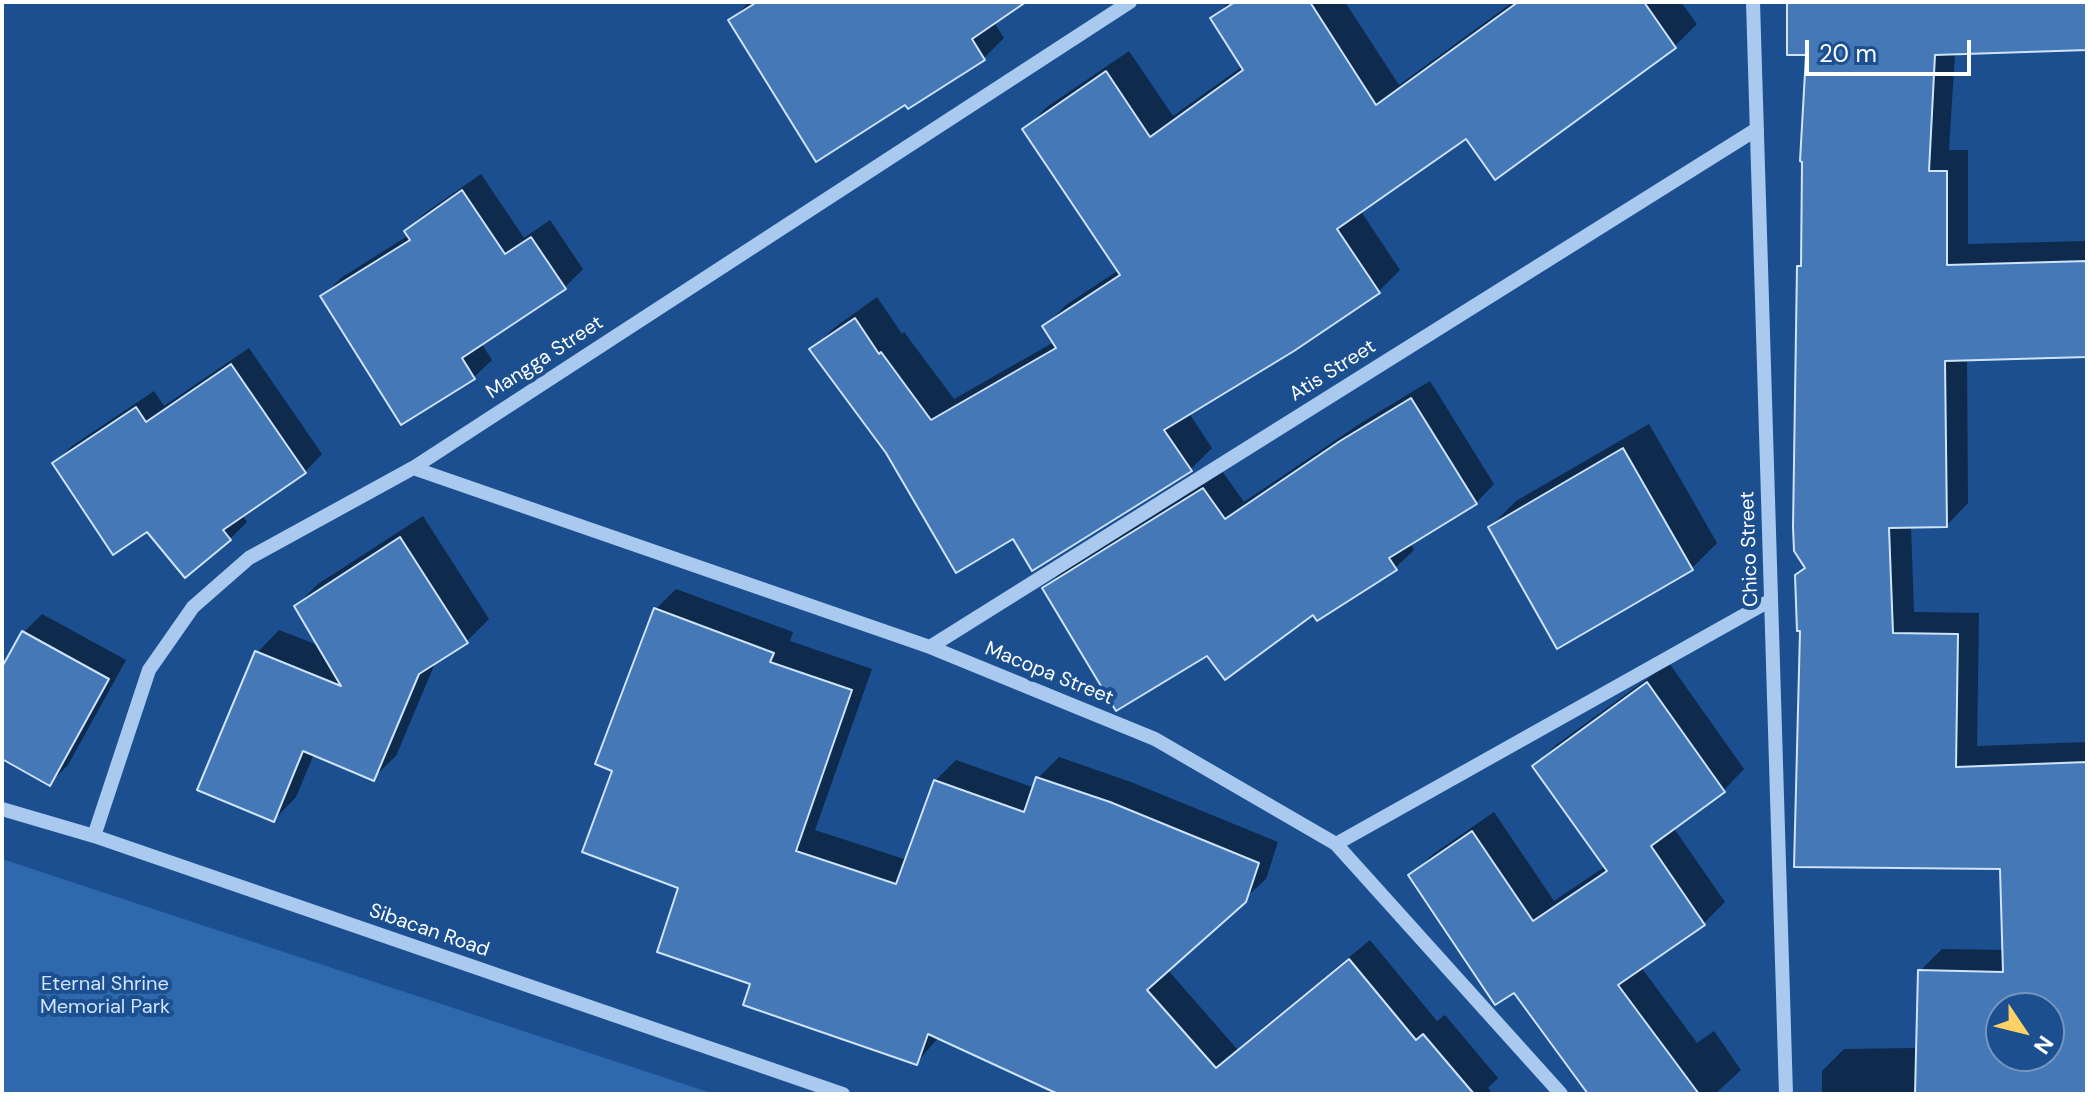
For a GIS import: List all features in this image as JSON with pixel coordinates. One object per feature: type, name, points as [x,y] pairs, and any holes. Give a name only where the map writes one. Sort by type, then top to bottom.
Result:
[{"type":"street","name":"Mangga Street","points":[[94,836],[149,670],[193,607],[249,558],[413,468],[1130,2]]},
{"type":"street","name":"Chico Street","points":[[1753,2],[1786,1094]]},
{"type":"street","name":"Atis Street","points":[[930,647],[1757,129]]},
{"type":"street","name":"Macopa Street","points":[[413,468],[930,647],[1155,739],[1336,844],[1561,1094]]},
{"type":"street","points":[[1336,844],[1771,600]]},
{"type":"street","name":"Sibacan Road","points":[[2,809],[94,836],[843,1094]]},
{"type":"green space","name":"Eternal Shrine Memorial Park","points":[[2,859],[714,1094],[2,1094]]},
{"type":"building","points":[[757,2],[1026,2],[972,39],[985,60],[908,109],[905,105],[816,162],[728,20]]},
{"type":"building","points":[[1235,2],[1310,2],[1376,105],[1518,2],[1644,2],[1676,48],[1495,180],[1466,139],[1337,229],[1380,293],[1294,351],[1164,430],[1192,471],[1032,571],[1013,539],[956,573],[886,453],[809,349],[855,318],[931,420],[1056,348],[1042,326],[1120,275],[1022,129],[1106,71],[1150,137],[1243,70],[1210,18]]},
{"type":"building","points":[[1787,2],[2087,2],[2087,50],[1935,55],[1929,171],[1947,171],[1947,265],[2087,261],[2087,357],[1945,361],[1947,527],[1889,528],[1893,633],[1958,634],[1956,767],[2087,762],[2087,1094],[1915,1094],[1918,970],[2003,972],[2000,869],[1794,867],[1800,631],[1797,631],[1795,575],[1805,568],[1794,551],[1793,527],[1797,266],[1801,266],[1800,161],[1806,55],[1787,55]]},
{"type":"building","points":[[462,190],[505,254],[531,237],[566,289],[462,358],[475,379],[401,425],[320,296],[410,240],[404,231]]},
{"type":"building","points":[[231,364],[306,473],[223,530],[231,540],[185,578],[147,532],[113,555],[52,463],[136,407],[146,422]]},
{"type":"building","points":[[1411,398],[1477,504],[1389,558],[1397,570],[1317,621],[1313,615],[1225,680],[1207,656],[1116,711],[1042,588],[1203,488],[1225,519],[1340,441]]},
{"type":"building","points":[[1623,448],[1693,570],[1557,649],[1488,527]]},
{"type":"building","points":[[400,537],[468,643],[419,674],[374,781],[303,751],[274,822],[197,790],[255,651],[341,686],[294,606]]},
{"type":"building","points":[[654,608],[774,653],[770,662],[852,690],[796,851],[896,884],[934,780],[1024,812],[1036,777],[1110,802],[1259,863],[1246,902],[1147,990],[1216,1068],[1349,959],[1416,1040],[1423,1034],[1474,1094],[1058,1094],[928,1034],[917,1065],[743,1005],[750,984],[657,952],[678,888],[582,852],[612,771],[595,764]]},
{"type":"building","points":[[22,631],[109,679],[50,786],[2,759],[2,667]]},
{"type":"building","points":[[1647,682],[1725,792],[1651,846],[1705,925],[1618,985],[1699,1094],[1588,1094],[1514,993],[1495,1005],[1408,875],[1472,831],[1533,921],[1607,871],[1532,766]]}]
